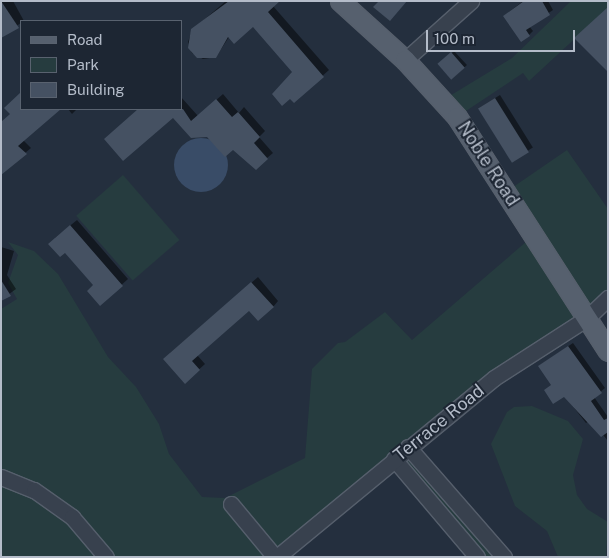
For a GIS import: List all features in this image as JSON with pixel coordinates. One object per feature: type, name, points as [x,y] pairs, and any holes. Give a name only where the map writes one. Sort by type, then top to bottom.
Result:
[{"type":"main road","name":"Noble Road","points":[[340,1],[405,60],[457,118],[608,351]]},
{"type":"street","points":[[405,60],[471,1]]},
{"type":"street","name":"Terrace Road","points":[[276,557],[494,378],[587,318],[608,298]]},
{"type":"street","points":[[408,447],[504,557]]},
{"type":"street","points":[[394,459],[477,557]]},
{"type":"street","points":[[1,477],[34,490],[72,517],[106,557]]},
{"type":"street","points":[[231,504],[276,557]]},
{"type":"green space","points":[[571,1],[608,1],[608,8],[529,81],[523,73],[457,117],[443,100],[512,58]]},
{"type":"green space","points":[[567,150],[608,209],[608,298],[409,447],[504,557],[477,557],[394,459],[277,557],[1,557],[1,309],[17,299],[8,283],[18,255],[8,242],[34,251],[58,274],[108,357],[136,387],[159,424],[169,454],[202,497],[225,498],[305,458],[312,369],[338,343],[345,342],[385,312],[412,340],[534,235],[506,192]]},
{"type":"green space","points":[[123,175],[179,240],[133,281],[76,216]]},
{"type":"green space","points":[[532,406],[568,421],[583,439],[573,475],[577,495],[587,509],[608,522],[606,557],[558,557],[547,531],[515,506],[491,444],[507,412],[514,407]]},
{"type":"water","points":[[201,138],[211,140],[220,146],[226,155],[228,165],[226,175],[220,184],[211,190],[201,192],[191,190],[182,184],[176,175],[174,165],[176,155],[182,146],[191,140]]},
{"type":"building","points":[[1,1],[19,28],[1,38]]},
{"type":"building","points":[[229,1],[280,1],[268,12],[324,77],[294,103],[290,99],[282,106],[272,94],[292,72],[253,27],[234,44],[228,37],[216,58],[197,58],[188,48],[191,29]]},
{"type":"building","points":[[379,1],[407,1],[390,21],[373,7]]},
{"type":"building","points":[[524,1],[542,1],[550,15],[526,30],[530,36],[521,42],[503,16]]},
{"type":"building","points":[[608,7],[608,72],[574,38]]},
{"type":"building","points":[[451,52],[465,68],[451,80],[437,64]]},
{"type":"building","points":[[20,93],[20,110],[60,110],[18,146],[27,154],[1,175],[1,122],[10,114],[4,108]]},
{"type":"building","points":[[495,98],[529,152],[512,163],[478,109]]},
{"type":"building","points":[[216,99],[232,117],[238,112],[260,137],[254,143],[268,159],[256,170],[233,150],[225,157],[207,137],[191,138],[173,118],[123,161],[104,139],[137,110],[183,109],[191,121]]},
{"type":"building","points":[[70,225],[123,286],[100,306],[87,291],[93,285],[65,253],[60,257],[48,244]]},
{"type":"building","points":[[1,280],[11,296],[1,301]]},
{"type":"building","points":[[251,282],[274,307],[258,321],[249,311],[192,361],[200,370],[185,384],[163,359]]},
{"type":"building","points":[[568,346],[602,393],[591,401],[604,420],[608,418],[608,432],[601,437],[564,397],[553,404],[544,390],[551,385],[538,366]]}]
